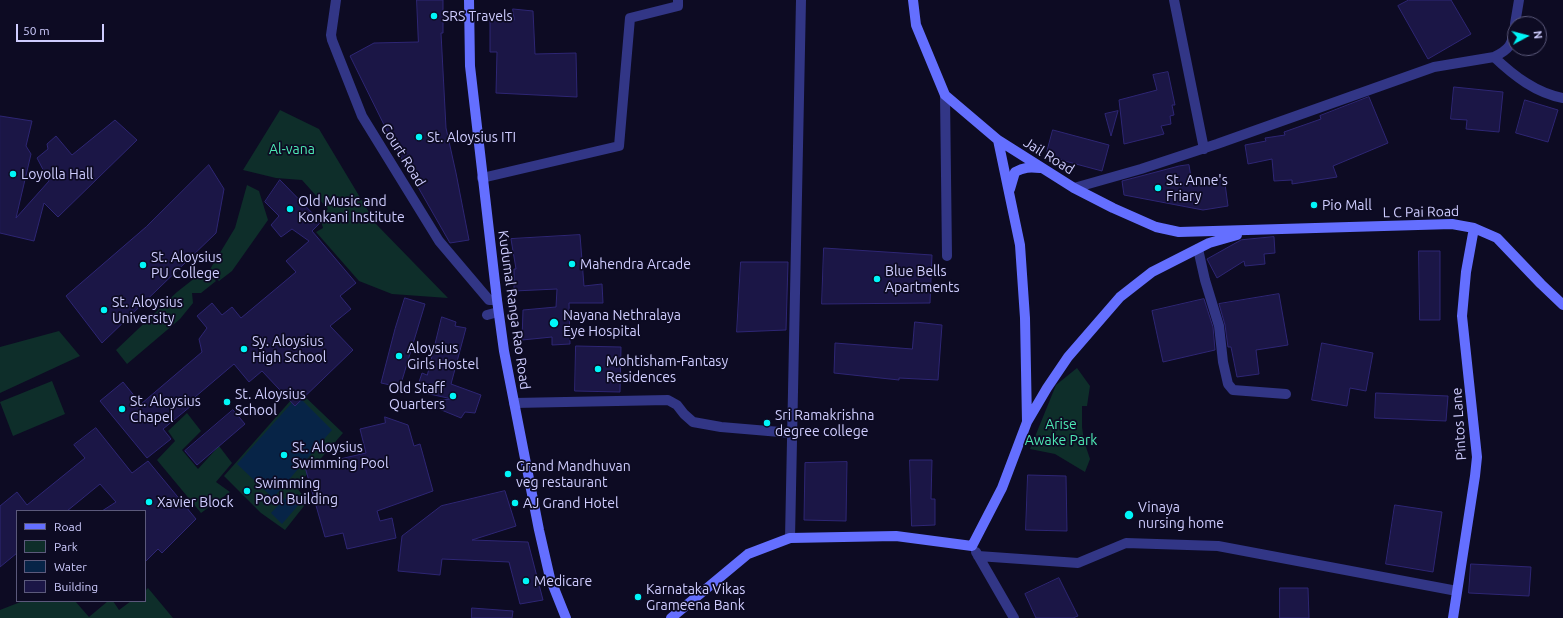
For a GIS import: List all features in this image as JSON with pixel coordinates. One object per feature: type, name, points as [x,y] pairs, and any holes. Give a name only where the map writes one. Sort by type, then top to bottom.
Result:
[{"type":"street","name":"Court Road","points":[[336,0],[331,35],[332,40],[362,116],[439,240],[489,300],[497,300]]},
{"type":"street","name":"Kudumal Ranga Rao Road","points":[[469,0],[470,66],[498,312],[539,530],[550,578],[566,618]]},
{"type":"street","points":[[482,178],[619,146],[630,18],[678,6],[678,0]]},
{"type":"street","points":[[790,538],[801,0]]},
{"type":"street","name":"Jail Road","points":[[913,0],[916,25],[945,95],[998,140],[1074,188],[1113,208],[1156,227],[1179,232],[1248,231]]},
{"type":"street","points":[[1174,0],[1204,148]]},
{"type":"street","points":[[1516,16],[1518,0]]},
{"type":"street","points":[[1074,188],[1141,169],[1314,111],[1428,68],[1494,57],[1507,50]]},
{"type":"street","points":[[1494,57],[1520,80],[1552,96],[1563,98]]},
{"type":"street","points":[[945,95],[947,256]]},
{"type":"street","points":[[998,140],[1020,245],[1025,318],[1027,422]]},
{"type":"street","points":[[1009,193],[1015,172],[1022,168],[1042,168]]},
{"type":"street","name":"L C Pai Road","points":[[1248,231],[1452,224],[1474,228],[1497,238],[1563,305]]},
{"type":"street","name":"Pintos Lane","points":[[1453,618],[1477,457],[1462,316],[1466,272],[1474,228]]},
{"type":"street","points":[[972,546],[1002,488],[1027,422],[1047,388],[1068,357],[1120,297],[1152,272],[1209,243],[1248,231]]},
{"type":"street","points":[[1198,249],[1205,280],[1219,326],[1223,362],[1228,384],[1233,390],[1286,394]]},
{"type":"street","points":[[487,316],[498,312]]},
{"type":"street","points":[[514,403],[668,400],[677,405],[693,422],[721,427],[792,433]]},
{"type":"street","points":[[671,618],[748,554],[790,538],[896,536],[972,546]]},
{"type":"street","points":[[978,556],[1078,563],[1126,542],[1218,546],[1457,591]]},
{"type":"street","points":[[972,546],[1014,618]]},
{"type":"green space","name":"Al-vana","points":[[280,110],[319,129],[376,224],[448,298],[392,294],[359,281],[316,232],[323,228],[320,217],[328,209],[302,180],[276,178],[243,170]]},
{"type":"green space","points":[[247,185],[259,191],[268,220],[232,271],[219,281],[209,271],[235,228]]},
{"type":"green space","points":[[205,270],[216,281],[201,293],[192,293],[193,303],[180,319],[127,364],[116,350],[177,292]]},
{"type":"green space","points":[[59,331],[80,356],[0,393],[0,347]]},
{"type":"green space","name":"Arise Awake Park","points":[[1077,368],[1090,386],[1087,406],[1082,406],[1084,441],[1090,459],[1085,472],[1055,454],[1030,449],[1056,385]]},
{"type":"green space","points":[[52,381],[65,414],[13,436],[0,402]]},
{"type":"green space","name":"St. Aloysius Swimming Pool","points":[[299,391],[343,433],[296,487],[304,497],[304,506],[285,530],[261,513],[224,476]]},
{"type":"green space","points":[[187,413],[201,431],[182,450],[198,469],[219,446],[232,463],[216,482],[230,492],[201,513],[157,460],[175,441],[168,431]]},
{"type":"green space","points":[[148,588],[173,618],[0,618],[0,610],[20,602],[76,602],[89,617],[107,602],[114,602],[119,610],[130,602],[146,602],[146,590]]},
{"type":"water","name":"St. Aloysius Swimming Pool","points":[[298,396],[332,430],[273,498],[237,464]]},
{"type":"water","name":"St. Aloysius Swimming Pool","points":[[290,493],[301,502],[282,524],[271,513]]},
{"type":"building","name":"St. Aloysius ITI","points":[[417,0],[443,0],[443,33],[441,33],[446,128],[469,240],[450,243],[394,145],[350,56],[374,43],[418,42]]},
{"type":"building","points":[[1409,0],[1451,0],[1471,34],[1428,59],[1398,6]]},
{"type":"building","points":[[513,9],[533,11],[535,54],[576,53],[577,97],[496,93],[497,52],[490,52],[490,18],[514,20]]},
{"type":"building","points":[[1168,72],[1175,105],[1172,105],[1174,115],[1170,116],[1171,124],[1161,126],[1164,134],[1124,144],[1119,100],[1157,90],[1153,75]]},
{"type":"building","points":[[1454,87],[1503,92],[1499,132],[1466,129],[1467,120],[1451,119]]},
{"type":"building","points":[[1369,97],[1388,143],[1333,166],[1337,177],[1292,184],[1292,180],[1274,181],[1272,159],[1248,164],[1245,145],[1266,141],[1265,138],[1285,135],[1284,132],[1321,119],[1320,116]]},
{"type":"building","points":[[1525,100],[1558,110],[1548,142],[1516,133]]},
{"type":"building","points":[[1118,111],[1111,136],[1105,114]]},
{"type":"building","points":[[0,116],[32,121],[26,146],[31,154],[16,218],[49,181],[37,158],[48,149],[47,144],[56,136],[72,155],[115,120],[137,140],[58,217],[44,203],[34,241],[0,233]]},
{"type":"building","points":[[1053,130],[1109,145],[1102,171],[1046,156]]},
{"type":"building","name":"St. Aloysius University","points":[[209,165],[224,189],[216,233],[102,343],[66,296],[146,227]]},
{"type":"building","name":"St. Anne's Friary","points":[[1189,165],[1192,183],[1224,176],[1228,206],[1203,210],[1124,195],[1122,181],[1179,166]]},
{"type":"building","name":"Sy. Aloysius High School","points":[[280,180],[321,222],[312,231],[356,283],[340,296],[351,309],[330,326],[353,350],[295,406],[262,371],[249,382],[234,364],[188,403],[191,406],[163,429],[171,439],[147,458],[100,401],[123,382],[141,404],[202,352],[199,339],[207,328],[197,316],[212,303],[222,315],[232,307],[241,318],[296,272],[286,261],[309,241],[292,229],[281,237],[271,225],[279,216],[265,202]]},
{"type":"building","points":[[580,235],[584,286],[602,284],[603,303],[569,303],[570,344],[552,345],[552,337],[522,340],[523,310],[556,307],[557,289],[514,291],[514,269],[516,269],[511,239]]},
{"type":"building","points":[[1274,237],[1275,253],[1264,254],[1265,264],[1245,266],[1244,261],[1217,278],[1207,259],[1241,240]]},
{"type":"building","name":"Blue Bells Apartments","points":[[824,248],[932,255],[930,303],[822,304]]},
{"type":"building","points":[[1419,251],[1440,251],[1440,320],[1420,320]]},
{"type":"building","points":[[741,262],[788,262],[786,330],[737,332]]},
{"type":"building","points":[[1279,294],[1288,345],[1256,350],[1259,374],[1237,377],[1231,347],[1228,347],[1225,325],[1219,304]]},
{"type":"building","name":"Aloysius Girls Hostel","points":[[405,298],[425,304],[400,387],[381,383],[395,329]]},
{"type":"building","points":[[1204,299],[1213,327],[1215,350],[1163,362],[1152,311]]},
{"type":"building","points":[[442,317],[456,322],[455,326],[466,328],[451,384],[481,395],[475,413],[465,412],[461,418],[422,402],[452,399],[416,391],[422,373],[427,375]]},
{"type":"building","points":[[915,322],[942,325],[938,380],[899,378],[899,380],[834,373],[835,343],[912,349]]},
{"type":"building","points":[[1322,343],[1373,353],[1366,391],[1350,388],[1347,406],[1312,400]]},
{"type":"building","name":"Mohtisham-Fantasy Residences","points":[[576,346],[621,347],[620,392],[575,391]]},
{"type":"building","points":[[1376,393],[1448,396],[1446,421],[1375,418]]},
{"type":"building","points":[[233,410],[245,424],[197,465],[185,451]]},
{"type":"building","points":[[385,417],[408,425],[414,446],[420,444],[433,491],[377,511],[380,521],[392,518],[396,538],[347,549],[343,533],[325,537],[305,467],[366,453],[360,429],[385,423]]},
{"type":"building","points":[[96,428],[132,473],[148,461],[196,519],[162,553],[158,549],[146,561],[146,510],[104,510],[116,502],[100,484],[68,510],[16,510],[16,554],[0,567],[0,506],[17,492],[27,505],[85,458],[74,445]]},
{"type":"building","points":[[910,460],[932,460],[931,499],[935,499],[935,525],[912,526]]},
{"type":"building","points":[[847,462],[846,521],[804,520],[805,463]]},
{"type":"building","points":[[1028,475],[1066,476],[1067,531],[1026,530]]},
{"type":"building","points":[[505,491],[516,526],[472,540],[528,542],[543,600],[520,604],[509,562],[442,559],[440,575],[398,571],[402,536],[441,506]]},
{"type":"building","points":[[1395,505],[1442,512],[1433,572],[1386,564]]},
{"type":"building","points":[[1471,564],[1531,567],[1529,596],[1469,593]]},
{"type":"building","points":[[1059,578],[1078,616],[1073,618],[1036,618],[1025,594]]},
{"type":"building","points":[[1280,588],[1308,588],[1309,618],[1280,618]]},
{"type":"building","points":[[472,608],[513,611],[512,618],[472,618]]},
{"type":"place","name":"SRS Travels","points":[[434,16]]},
{"type":"place","name":"St. Aloysius ITI","points":[[419,137]]},
{"type":"place","name":"Loyolla Hall","points":[[13,174]]},
{"type":"place","name":"St. Anne's Friary","points":[[1158,188]]},
{"type":"place","name":"Pio Mall","points":[[1314,205]]},
{"type":"place","name":"Old Music and Konkani Institute","points":[[290,209]]},
{"type":"place","name":"Mahendra Arcade","points":[[572,264]]},
{"type":"place","name":"St. Aloysius PU College","points":[[143,265]]},
{"type":"place","name":"Blue Bells Apartments","points":[[877,279]]},
{"type":"place","name":"St. Aloysius University","points":[[104,310]]},
{"type":"place","name":"Nayana Nethralaya Eye Hospital","points":[[554,323]]},
{"type":"place","name":"Sy. Aloysius High School","points":[[244,349]]},
{"type":"place","name":"Aloysius Girls Hostel","points":[[399,356]]},
{"type":"place","name":"Mohtisham-Fantasy Residences","points":[[598,369]]},
{"type":"place","name":"Old Staff Quarters","points":[[453,396]]},
{"type":"place","name":"St. Aloysius School","points":[[227,402]]},
{"type":"place","name":"St. Aloysius Chapel","points":[[122,409]]},
{"type":"place","name":"Sri Ramakrishna degree college","points":[[767,423]]},
{"type":"place","name":"St. Aloysius Swimming Pool","points":[[284,455]]},
{"type":"place","name":"Grand Mandhuvan veg restaurant","points":[[508,474]]},
{"type":"place","name":"Swimming Pool Building","points":[[247,491]]},
{"type":"place","name":"Xavier Block","points":[[149,502]]},
{"type":"place","name":"AJ Grand Hotel","points":[[515,503]]},
{"type":"place","name":"Vinaya nursing home","points":[[1129,515]]},
{"type":"place","name":"Medicare","points":[[526,581]]},
{"type":"place","name":"Karnataka Vikas Grameena Bank","points":[[638,597]]}]
